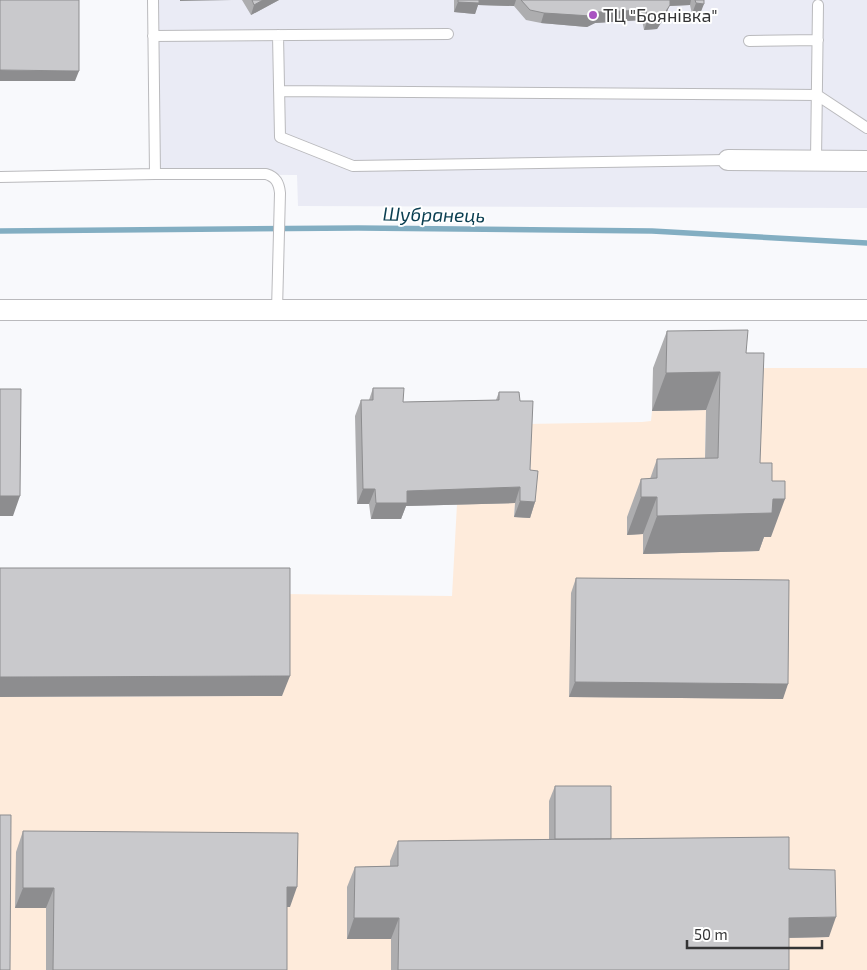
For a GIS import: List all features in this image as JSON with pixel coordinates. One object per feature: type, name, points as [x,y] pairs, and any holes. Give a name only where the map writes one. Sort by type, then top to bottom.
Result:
[{"type":"street","points":[[728,160],[867,161]]},
{"type":"street","points":[[0,310],[867,310]]},
{"type":"lane","points":[[153,0],[155,174]]},
{"type":"lane","points":[[816,160],[818,5]]},
{"type":"lane","points":[[153,36],[448,34]]},
{"type":"lane","points":[[278,35],[280,137],[353,166],[728,160]]},
{"type":"lane","points":[[749,42],[818,40]]},
{"type":"lane","points":[[279,91],[817,95],[867,128]]},
{"type":"lane","points":[[0,177],[155,174],[266,174],[272,176],[278,181],[280,201],[277,310]]},
{"type":"shaded area","points":[[153,0],[867,0],[867,208],[298,206],[297,175],[155,174]]},
{"type":"shaded area","points":[[734,368],[867,368],[867,970],[0,970],[0,697],[282,696],[283,594],[452,596],[457,504],[515,503],[514,517],[532,486],[527,424],[642,422],[651,421],[652,411],[706,410],[704,496],[643,534],[643,554],[758,551]]},
{"type":"building","points":[[0,0],[79,0],[79,71],[0,70]]},
{"type":"building","points":[[252,0],[263,0],[254,5]]},
{"type":"building","points":[[458,0],[479,0],[479,3],[458,2]]},
{"type":"building","points":[[521,0],[670,0],[670,5],[661,19],[648,19],[646,10],[598,12],[591,16],[544,13],[530,10]]},
{"type":"building","points":[[695,0],[704,0],[704,4],[696,3]]},
{"type":"building","points":[[748,330],[746,353],[764,353],[760,463],[772,463],[772,481],[785,481],[785,499],[773,499],[772,513],[657,516],[657,497],[641,497],[641,479],[657,478],[657,459],[718,458],[720,372],[666,373],[667,331]]},
{"type":"building","points":[[373,388],[404,388],[403,402],[499,400],[499,392],[519,392],[520,401],[533,401],[530,470],[538,471],[535,502],[520,501],[520,487],[407,491],[407,503],[376,503],[375,489],[363,489],[361,400],[373,400]]},
{"type":"building","points":[[0,389],[21,389],[20,496],[0,496]]},
{"type":"building","points":[[0,568],[290,568],[290,676],[0,677]]},
{"type":"building","points":[[576,578],[789,580],[788,684],[575,682]]},
{"type":"building","points":[[555,786],[611,786],[611,839],[555,839]]},
{"type":"building","points":[[0,815],[11,815],[10,970],[0,970]]},
{"type":"building","points":[[23,831],[298,833],[297,887],[287,887],[287,970],[53,970],[54,888],[23,888]]},
{"type":"building","points":[[789,837],[789,869],[835,870],[836,917],[789,918],[789,970],[398,970],[399,918],[354,918],[355,867],[398,866],[398,841]]},
{"type":"waterway","name":"Шубранець","points":[[0,231],[358,228],[652,231],[867,243]]},
{"type":"place","name":"ТЦ \"Боянівка\"","points":[[593,15]]}]
